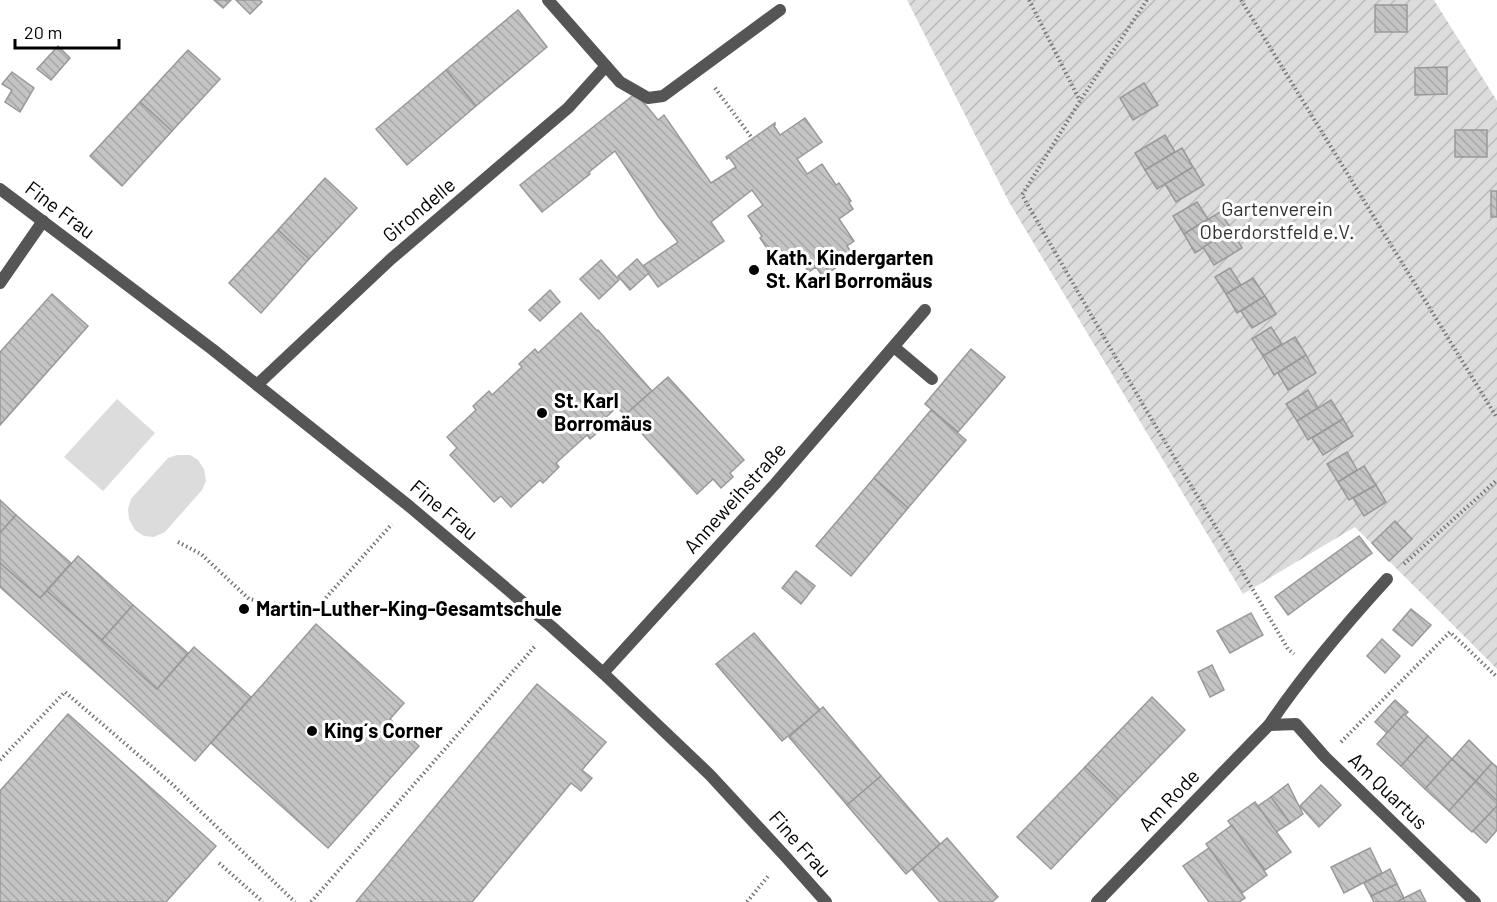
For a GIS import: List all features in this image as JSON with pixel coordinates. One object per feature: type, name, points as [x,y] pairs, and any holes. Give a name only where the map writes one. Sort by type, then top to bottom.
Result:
[{"type":"street","points":[[548,0],[620,82],[648,98],[663,96],[780,10]]},
{"type":"street","name":"Girondelle","points":[[257,384],[391,259],[568,108],[606,66]]},
{"type":"street","name":"Fine Frau","points":[[0,189],[257,384],[409,506],[552,627],[710,775],[826,902]]},
{"type":"street","points":[[0,283],[43,221]]},
{"type":"street","name":"Anneweihstraße","points":[[603,673],[775,484],[925,310]]},
{"type":"street","points":[[894,347],[932,379]]},
{"type":"street","name":"Am Rode","points":[[1097,902],[1269,725],[1310,669],[1387,579]]},
{"type":"street","name":"Am Quartus","points":[[1269,725],[1296,724],[1325,758],[1475,902]]},
{"type":"path","points":[[1029,0],[1080,101]]},
{"type":"path","points":[[1147,0],[1080,101],[1022,195],[1142,404],[1288,649],[1310,669]]},
{"type":"path","points":[[1241,0],[1497,418]]},
{"type":"path","points":[[701,68],[752,138]]},
{"type":"path","points":[[1387,579],[1497,480]]},
{"type":"path","points":[[178,542],[201,554],[249,599],[314,610],[409,506]]},
{"type":"path","points":[[311,902],[552,627]]},
{"type":"path","points":[[1338,745],[1450,632],[1497,677]]},
{"type":"path","points":[[0,760],[65,692],[172,784],[295,902]]},
{"type":"path","points":[[219,863],[263,902]]},
{"type":"path","points":[[747,902],[773,871]]},
{"type":"green space","name":"Gartenverein Oberdorstfeld e.V.","points":[[907,0],[1434,0],[1497,101],[1497,669],[1355,527],[1243,594],[1009,202]]},
{"type":"green space","points":[[117,399],[155,433],[103,491],[64,457]]},
{"type":"green space","points":[[190,455],[198,460],[204,469],[206,481],[202,490],[165,532],[154,537],[144,536],[135,530],[129,519],[128,509],[131,499],[168,458]]},
{"type":"building","points":[[214,0],[231,0],[223,8]]},
{"type":"building","points":[[236,0],[260,0],[262,2],[250,14]]},
{"type":"building","points":[[1375,5],[1407,5],[1407,32],[1375,32]]},
{"type":"building","points":[[518,10],[547,47],[476,106],[446,70]]},
{"type":"building","points":[[58,46],[70,58],[51,80],[37,69]]},
{"type":"building","points":[[188,50],[220,79],[172,131],[140,102]]},
{"type":"building","points":[[1447,67],[1447,94],[1415,95],[1415,68]]},
{"type":"building","points":[[446,70],[476,106],[407,165],[376,129]]},
{"type":"building","points":[[12,72],[34,88],[20,112],[5,102],[12,90],[2,84]]},
{"type":"building","points":[[1144,83],[1158,105],[1133,120],[1120,98]]},
{"type":"building","points":[[636,93],[658,120],[664,115],[711,183],[736,167],[729,157],[727,159],[726,157],[775,123],[774,126],[780,135],[805,118],[822,142],[797,159],[807,174],[822,164],[836,185],[839,183],[851,201],[849,203],[853,209],[839,219],[854,241],[847,246],[853,255],[823,277],[816,267],[809,272],[794,251],[779,261],[775,254],[772,256],[748,216],[763,205],[752,190],[711,222],[724,241],[658,287],[643,266],[678,242],[615,151],[542,212],[520,185]]},
{"type":"building","points":[[140,102],[172,131],[122,186],[90,156]]},
{"type":"building","points":[[1455,130],[1487,130],[1487,157],[1455,157]]},
{"type":"building","points":[[1165,135],[1175,152],[1145,170],[1135,153]]},
{"type":"building","points":[[1182,148],[1193,167],[1157,189],[1145,170]]},
{"type":"building","points":[[1193,167],[1204,185],[1176,202],[1165,184]]},
{"type":"building","points":[[325,178],[357,208],[309,259],[278,230]]},
{"type":"building","points":[[1491,191],[1497,191],[1497,217],[1491,217]]},
{"type":"building","points":[[1197,202],[1208,219],[1184,234],[1173,216]]},
{"type":"building","points":[[1220,212],[1232,230],[1195,253],[1184,234]]},
{"type":"building","points":[[278,230],[309,259],[261,313],[229,283]]},
{"type":"building","points":[[1232,230],[1242,248],[1214,265],[1203,247]]},
{"type":"building","points":[[637,259],[649,273],[630,290],[618,276]]},
{"type":"building","points":[[601,260],[619,280],[599,299],[580,279]]},
{"type":"building","points":[[1230,268],[1241,285],[1226,294],[1215,277]]},
{"type":"building","points":[[1253,278],[1265,296],[1237,313],[1226,294]]},
{"type":"building","points":[[550,290],[560,302],[540,321],[529,310]]},
{"type":"building","points":[[52,294],[88,326],[0,425],[0,352]]},
{"type":"building","points":[[1265,296],[1276,314],[1252,328],[1241,311]]},
{"type":"building","name":"St. Karl Borromäus","points":[[581,313],[652,391],[625,415],[617,407],[602,421],[606,425],[590,439],[587,435],[556,463],[559,467],[543,483],[540,480],[511,507],[501,496],[494,502],[450,455],[457,448],[447,437],[476,410],[473,406],[489,391],[492,395],[522,367],[519,364],[535,349],[538,353]]},
{"type":"building","points":[[1271,327],[1282,344],[1263,356],[1252,339]]},
{"type":"building","points":[[1295,337],[1306,355],[1274,375],[1263,356]]},
{"type":"building","points":[[971,349],[1005,377],[958,432],[925,404]]},
{"type":"building","points":[[1306,355],[1316,373],[1288,390],[1278,373]]},
{"type":"building","points":[[668,377],[744,460],[730,473],[733,477],[721,488],[713,479],[697,494],[625,415]]},
{"type":"building","points":[[1308,390],[1318,408],[1297,421],[1286,404]]},
{"type":"building","points":[[1331,400],[1343,419],[1308,440],[1297,421]]},
{"type":"building","points":[[931,410],[966,440],[908,508],[874,478]]},
{"type":"building","points":[[1343,419],[1353,436],[1323,455],[1312,438]]},
{"type":"building","points":[[1347,452],[1357,470],[1338,482],[1327,464]]},
{"type":"building","points":[[1364,466],[1376,485],[1349,500],[1338,482]]},
{"type":"building","points":[[874,478],[908,508],[851,576],[816,546]]},
{"type":"building","points":[[1376,485],[1386,502],[1364,516],[1353,498]]},
{"type":"building","points":[[0,500],[16,515],[0,533]]},
{"type":"building","points":[[16,515],[71,563],[40,598],[0,563],[0,533]]},
{"type":"building","points":[[1395,521],[1412,539],[1389,561],[1372,543]]},
{"type":"building","points":[[1359,536],[1372,553],[1288,615],[1275,597]]},
{"type":"building","points":[[78,556],[133,605],[102,640],[47,591]]},
{"type":"building","points":[[0,563],[40,598],[47,591],[157,689],[194,647],[251,697],[195,761],[0,587]]},
{"type":"building","points":[[796,571],[815,586],[801,604],[782,588]]},
{"type":"building","points":[[133,605],[188,653],[157,689],[102,640]]},
{"type":"building","points":[[1411,609],[1431,625],[1412,646],[1393,630]]},
{"type":"building","points":[[1251,613],[1263,635],[1230,653],[1217,631]]},
{"type":"building","name":"King´s Corner","points":[[316,624],[404,703],[390,719],[419,746],[328,848],[211,743]]},
{"type":"building","points":[[754,633],[820,710],[782,741],[716,664]]},
{"type":"building","points":[[1382,639],[1400,656],[1385,673],[1367,656]]},
{"type":"building","points":[[1212,665],[1224,690],[1210,697],[1198,672]]},
{"type":"building","points":[[537,684],[606,742],[582,770],[592,778],[581,791],[571,783],[472,902],[356,902]]},
{"type":"building","points":[[1152,697],[1185,730],[1118,799],[1085,767]]},
{"type":"building","points":[[1395,700],[1408,712],[1387,733],[1375,722]]},
{"type":"building","points":[[823,707],[881,776],[847,805],[789,737]]},
{"type":"building","points":[[68,714],[216,846],[166,902],[0,902],[0,791]]},
{"type":"building","points":[[1404,714],[1428,736],[1401,766],[1377,744]]},
{"type":"building","points":[[1428,736],[1452,759],[1425,789],[1401,766]]},
{"type":"building","points":[[1469,740],[1492,763],[1476,781],[1452,759]]},
{"type":"building","points":[[1452,759],[1476,781],[1449,811],[1425,789]]},
{"type":"building","points":[[1492,763],[1497,767],[1497,801],[1476,781]]},
{"type":"building","points":[[1085,767],[1118,799],[1051,869],[1017,837]]},
{"type":"building","points":[[881,776],[940,844],[906,874],[847,805]]},
{"type":"building","points":[[1476,781],[1497,801],[1497,806],[1472,832],[1449,811]]},
{"type":"building","points":[[1288,784],[1303,814],[1290,823],[1271,797]]},
{"type":"building","points":[[1321,785],[1341,805],[1319,827],[1300,806]]},
{"type":"building","points":[[1271,797],[1290,823],[1276,832],[1258,806]]},
{"type":"building","points":[[1255,802],[1291,852],[1265,870],[1228,821]]},
{"type":"building","points":[[1497,806],[1497,830],[1486,843],[1473,831]]},
{"type":"building","points":[[1232,825],[1267,875],[1242,893],[1206,844]]},
{"type":"building","points":[[947,838],[998,897],[992,902],[940,902],[912,869]]},
{"type":"building","points":[[1209,848],[1245,898],[1239,902],[1209,902],[1183,866]]},
{"type":"building","points":[[1370,848],[1382,873],[1344,893],[1331,867]]},
{"type":"building","points":[[1390,869],[1397,884],[1371,896],[1364,883]]},
{"type":"building","points":[[1397,884],[1404,898],[1397,902],[1374,902],[1371,896]]},
{"type":"building","points":[[1420,890],[1426,902],[1397,902],[1404,898]]},
{"type":"place","name":"Kath. Kindergarten St. Karl Borromäus","points":[[754,270]]},
{"type":"place","name":"St. Karl Borromäus","points":[[542,413]]},
{"type":"place","name":"Martin-Luther-King-Gesamtschule","points":[[244,609]]},
{"type":"place","name":"King´s Corner","points":[[312,731]]}]
